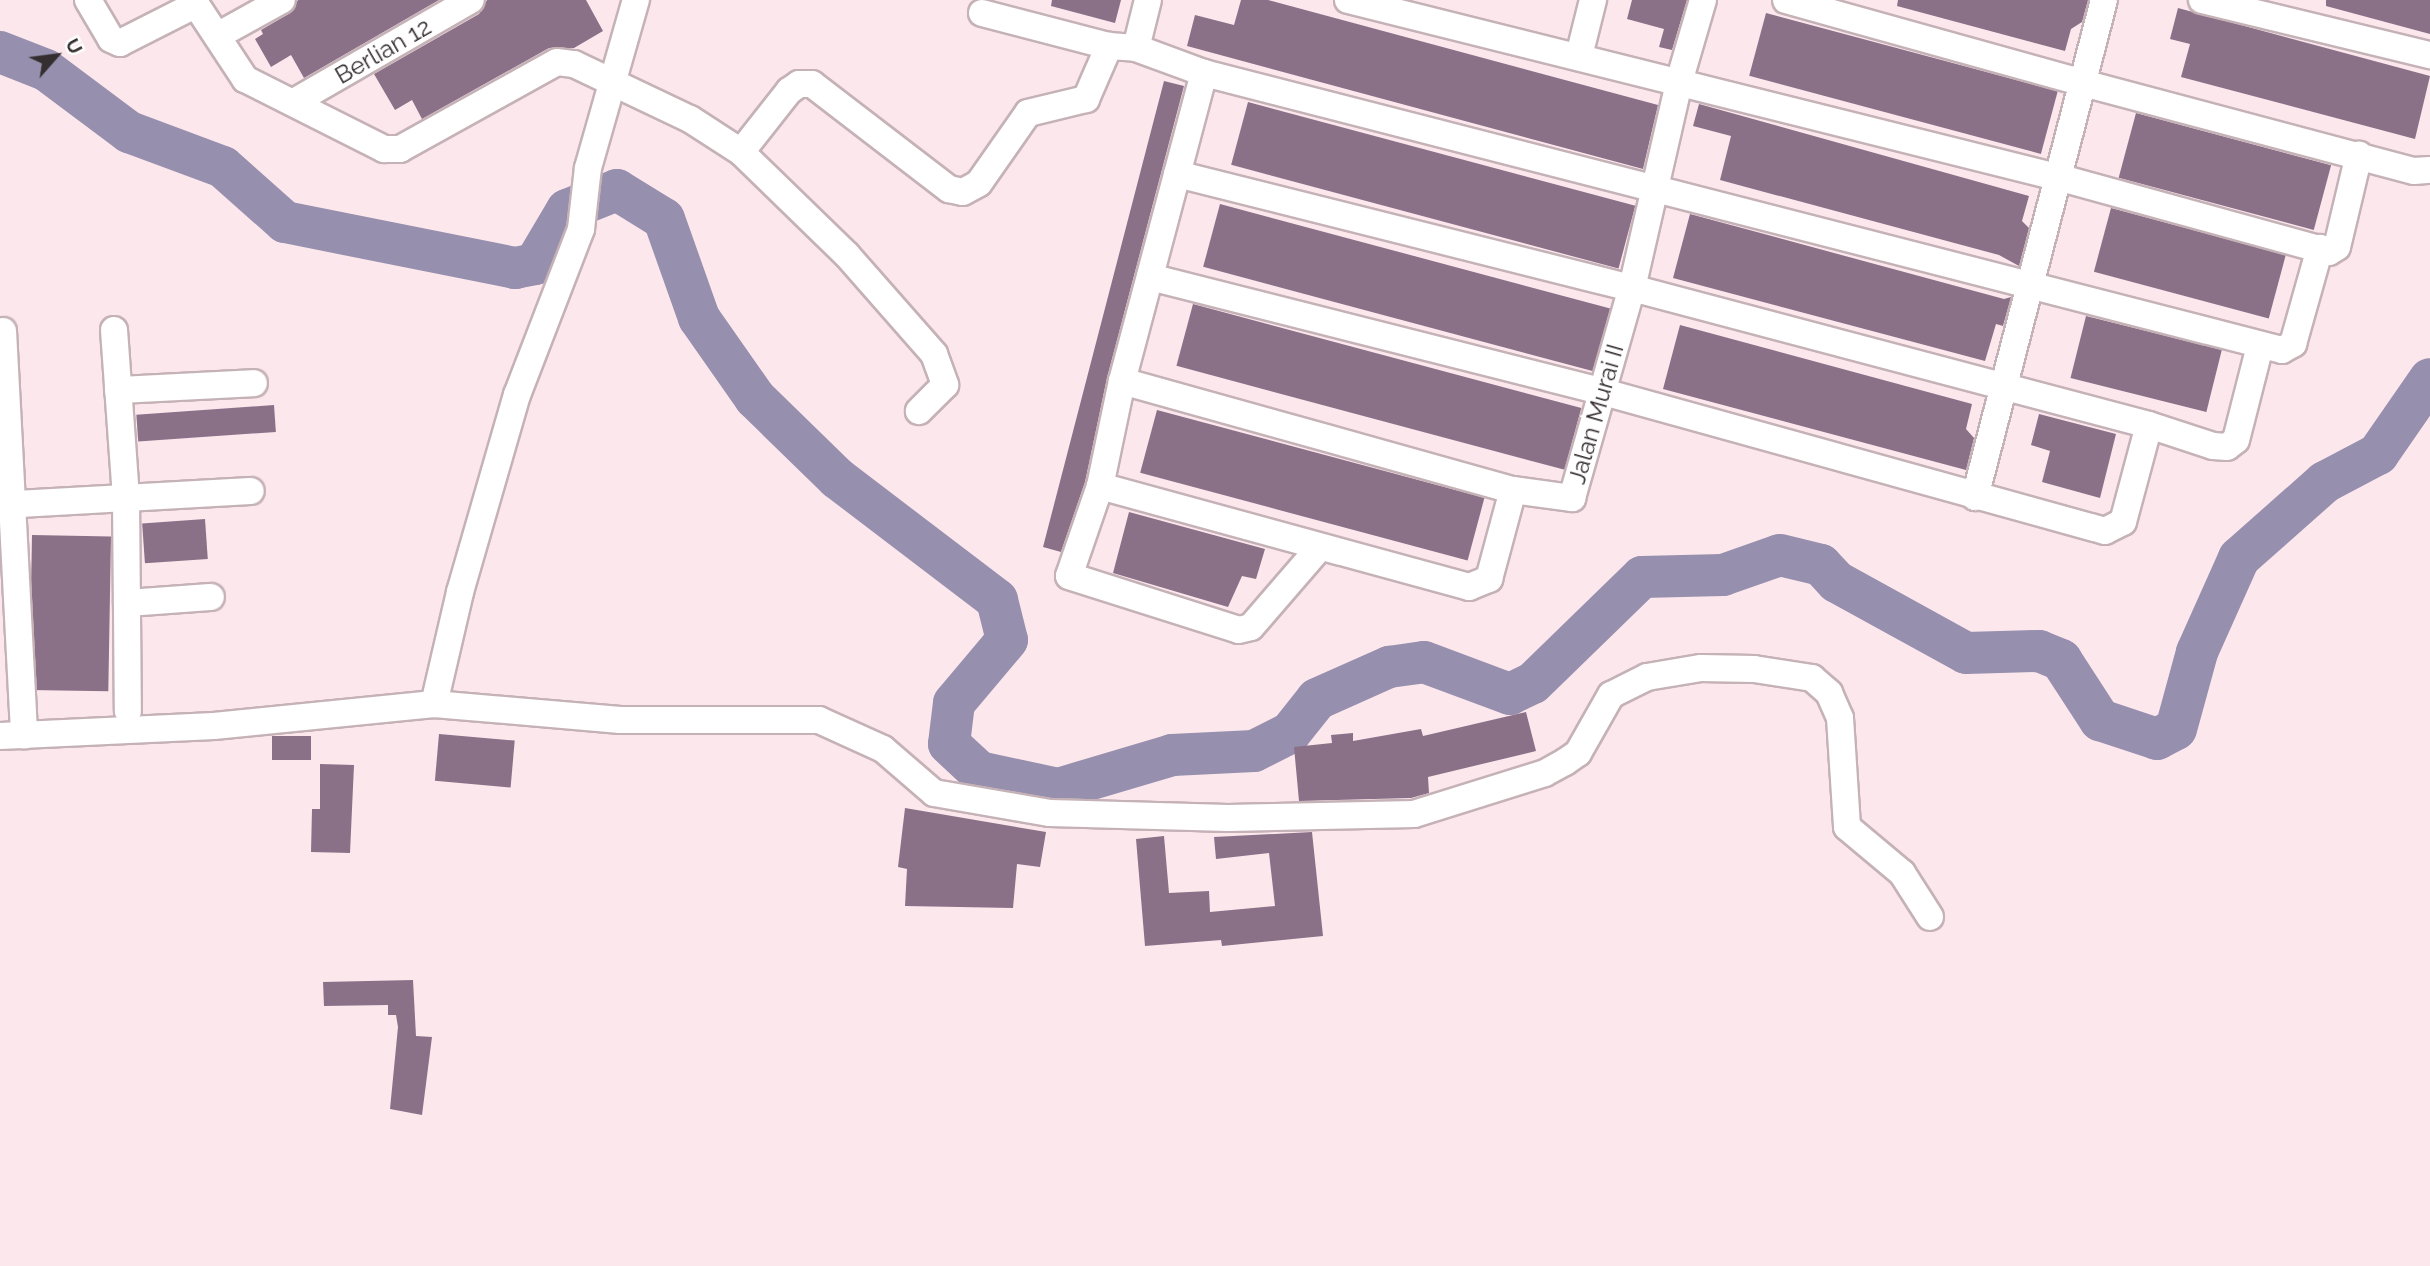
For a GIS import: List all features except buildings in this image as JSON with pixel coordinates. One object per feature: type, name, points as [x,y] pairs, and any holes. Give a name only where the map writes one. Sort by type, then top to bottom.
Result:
[{"type":"street","points":[[88,0],[111,40],[120,43],[194,2],[245,79],[392,151],[557,62],[573,64],[611,85],[690,119],[741,152],[847,255],[934,354],[945,386],[919,411]]},
{"type":"street","points":[[217,36],[282,0]]},
{"type":"street","name":"Berlian 12","points":[[294,102],[471,0]]},
{"type":"street","points":[[434,704],[460,592],[517,396],[581,229],[587,168],[636,0]]},
{"type":"street","points":[[1136,48],[1148,0]]},
{"type":"street","points":[[1579,56],[1593,0]]},
{"type":"street","name":"Jalan Murai II","points":[[1122,381],[1513,490],[1572,498],[1600,391],[1632,288],[1679,82],[1703,0]]},
{"type":"street","points":[[1786,0],[2082,83],[2414,171],[2430,170]]},
{"type":"street","points":[[1975,497],[2061,178],[2104,0]]},
{"type":"street","points":[[2202,0],[2430,55]]},
{"type":"street","points":[[1354,1],[2061,178],[2329,251],[2337,247],[2358,155]]},
{"type":"street","points":[[982,13],[1109,46],[1136,48],[1204,73],[2282,350],[2293,344],[2320,248]]},
{"type":"street","points":[[741,152],[789,91],[799,84],[812,84],[949,189],[963,192],[979,183],[1028,113],[1086,99],[1109,46]]},
{"type":"street","points":[[1204,73],[1122,381],[1100,486],[1070,578],[1239,630],[1251,627],[1320,547]]},
{"type":"street","points":[[1177,174],[1632,288],[2149,425],[2213,446],[2230,445],[2236,440],[2260,346]]},
{"type":"street","points":[[1150,277],[1600,391],[2096,529],[2116,529],[2123,522],[2149,425]]},
{"type":"street","points":[[114,330],[126,498],[128,711]]},
{"type":"street","points":[[3,331],[12,735],[214,726],[434,704],[620,720],[820,720],[883,749],[934,793],[1050,813],[1228,818],[1402,814],[1555,768],[1578,753],[1611,695],[1647,677],[1701,668],[1755,669],[1812,678],[1829,693],[1840,718],[1847,827],[1902,873],[1930,917]]},
{"type":"street","points":[[118,390],[254,383]]},
{"type":"street","points":[[1100,486],[1320,547],[1480,587],[1489,579],[1513,490]]},
{"type":"street","points":[[6,505],[251,491]]},
{"type":"street","points":[[127,603],[211,597]]},
{"type":"waterway","points":[[0,52],[46,70],[129,132],[223,167],[285,222],[515,268],[535,264],[567,210],[617,190],[664,219],[699,318],[755,398],[837,478],[997,600],[1007,640],[954,703],[949,744],[979,772],[1058,789],[1172,755],[1254,751],[1290,733],[1317,699],[1389,667],[1424,662],[1510,694],[1533,683],[1642,577],[1723,575],[1780,555],[1821,565],[1837,582],[1966,653],[2039,651],[2061,660],[2100,720],[2157,739],[2176,729],[2197,652],[2239,558],[2325,482],[2378,454],[2430,379]]}]
